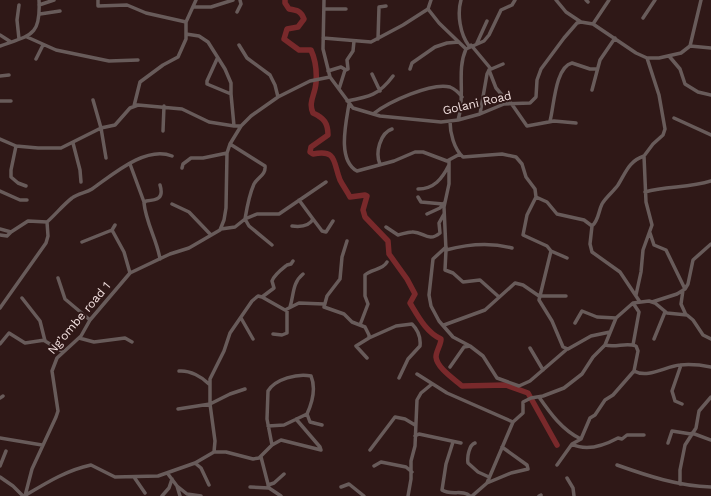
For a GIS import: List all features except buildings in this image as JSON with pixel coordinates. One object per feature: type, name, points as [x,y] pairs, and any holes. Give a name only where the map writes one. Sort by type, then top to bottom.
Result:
[{"type":"street","points":[[0,46],[27,36],[39,24],[39,0]]},
{"type":"street","points":[[39,5],[54,0]]},
{"type":"street","points":[[98,0],[98,6],[127,5],[146,13],[186,22]]},
{"type":"street","points":[[134,106],[140,82],[163,65],[177,58],[182,50],[186,34],[186,22],[196,0]]},
{"type":"street","points":[[194,7],[211,7],[232,0]]},
{"type":"street","points":[[237,12],[241,4],[240,0]]},
{"type":"street","points":[[324,0],[323,49],[328,71],[330,77],[348,103],[345,128],[346,160],[349,166],[357,171],[419,151],[449,163]]},
{"type":"street","points":[[323,38],[366,42],[378,39],[428,9],[431,0]]},
{"type":"street","points":[[461,0],[459,7],[460,23],[468,47]]},
{"type":"street","points":[[458,120],[463,97],[461,62],[468,47],[484,41],[489,35],[501,10],[512,5],[515,0]]},
{"type":"street","points":[[556,0],[566,12],[581,22],[593,24],[615,38],[628,49],[647,58],[669,56],[681,53],[690,46],[701,0]]},
{"type":"street","points":[[593,24],[609,0]]},
{"type":"street","points":[[643,18],[655,0]]},
{"type":"street","points":[[378,39],[380,4],[386,6]]},
{"type":"street","points":[[19,5],[17,20],[19,39]]},
{"type":"street","points":[[324,9],[346,9]]},
{"type":"street","points":[[428,9],[439,23],[459,42],[468,47],[484,60],[490,69],[496,88],[510,103],[527,126],[550,121],[576,123]]},
{"type":"street","points":[[40,14],[60,11]]},
{"type":"street","points":[[477,43],[487,21]]},
{"type":"street","name":"Golani Road","points":[[348,103],[353,108],[373,114],[441,122],[458,120],[480,114],[510,103],[530,103],[534,100],[537,94],[537,80],[541,69],[573,26],[581,22]]},
{"type":"street","points":[[186,34],[197,35],[204,39],[225,69],[230,83],[234,126]]},
{"type":"street","points":[[0,35],[11,42]]},
{"type":"street","points":[[27,36],[56,50],[109,61],[138,60]]},
{"type":"street","points":[[592,90],[595,83],[597,69],[603,54],[615,38]]},
{"type":"street","points":[[339,89],[345,70],[349,68],[347,60],[353,50],[354,41]]},
{"type":"street","points":[[410,69],[412,63],[435,47],[447,43],[459,42]]},
{"type":"street","points":[[36,59],[43,45]]},
{"type":"street","points":[[240,45],[247,58],[270,75],[275,85],[278,97]]},
{"type":"street","points":[[690,46],[711,48]]},
{"type":"street","points":[[669,56],[680,69],[685,84],[698,92],[711,95]]},
{"type":"street","points":[[640,302],[620,272],[592,252],[590,244],[592,226],[597,221],[602,205],[618,185],[626,171],[636,159],[644,156],[653,144],[663,135],[665,129],[659,95],[647,58]]},
{"type":"street","points":[[217,59],[207,84],[231,94]]},
{"type":"street","points":[[550,121],[553,96],[565,67],[572,63],[590,69],[597,69]]},
{"type":"street","points":[[490,69],[503,64]]},
{"type":"street","points":[[328,71],[341,67],[345,70]]},
{"type":"street","points":[[480,114],[490,69]]},
{"type":"street","points":[[372,74],[380,91]]},
{"type":"street","points":[[0,76],[9,75]]},
{"type":"street","points":[[348,103],[380,91],[394,76]]},
{"type":"street","points":[[220,230],[224,220],[226,208],[227,153],[230,144],[241,126],[251,116],[278,97],[310,81],[330,77]]},
{"type":"street","points":[[373,114],[406,96],[433,86],[452,88],[463,97]]},
{"type":"street","points":[[93,100],[101,128],[106,158]]},
{"type":"street","points":[[0,101],[11,101]]},
{"type":"street","points":[[0,139],[16,146],[56,149],[72,143],[101,128],[115,125],[130,108],[134,106],[164,106],[182,109],[209,122],[241,126]]},
{"type":"street","points":[[163,131],[164,106]]},
{"type":"street","points":[[674,118],[711,135]]},
{"type":"street","points":[[450,121],[453,140],[460,154],[466,158],[502,154],[516,157],[522,164],[526,177],[535,189],[536,197],[527,214],[523,235],[547,246],[551,251],[567,258]]},
{"type":"street","points":[[380,164],[379,146],[385,135],[392,129]]},
{"type":"street","points":[[72,143],[80,170],[81,182]]},
{"type":"street","points":[[230,144],[265,166],[263,174],[255,183],[251,193],[245,219],[249,226],[272,246]]},
{"type":"street","points":[[16,146],[11,176],[18,183],[26,186]]},
{"type":"street","points":[[0,308],[46,243],[48,236],[48,222],[73,197],[86,192],[113,173],[151,153],[164,153],[172,156]]},
{"type":"street","points":[[182,168],[183,164],[191,158],[203,158],[227,153]]},
{"type":"street","points":[[418,189],[431,188],[444,175],[449,163],[460,154]]},
{"type":"street","points":[[636,296],[641,272],[643,250],[652,225],[646,202],[644,156]]},
{"type":"street","points":[[449,163],[449,184],[444,203],[446,249],[445,270],[453,273],[463,282],[480,280],[499,297]]},
{"type":"street","points":[[130,164],[144,202],[149,226],[158,248],[160,259]]},
{"type":"street","points":[[645,192],[674,186],[692,186],[711,181]]},
{"type":"street","name":"Ng’ombe road 1","points":[[25,496],[32,468],[58,410],[52,371],[54,364],[63,352],[79,338],[90,320],[130,273],[189,248],[220,230],[235,226],[245,219],[257,214],[279,214],[326,182]]},
{"type":"street","points":[[144,202],[156,200],[160,197],[162,191],[160,185]]},
{"type":"street","points":[[0,191],[13,197],[27,200]]},
{"type":"street","points":[[418,197],[422,202],[444,203]]},
{"type":"street","points":[[536,197],[547,202],[557,214],[584,220],[592,226]]},
{"type":"street","points":[[299,200],[322,230],[326,232],[333,221]]},
{"type":"street","points":[[427,214],[444,203]]},
{"type":"street","points":[[172,204],[189,212],[211,235]]},
{"type":"street","points":[[386,227],[398,235],[411,232],[425,237],[435,236],[440,233],[440,223],[444,214]]},
{"type":"street","points":[[292,226],[303,227],[313,219]]},
{"type":"street","points":[[0,235],[8,236],[28,221],[48,222]]},
{"type":"street","points":[[82,242],[112,230],[115,225]]},
{"type":"street","points":[[0,229],[12,232]]},
{"type":"street","points":[[112,230],[124,252],[130,273]]},
{"type":"street","points":[[650,233],[654,245],[666,250],[684,290]]},
{"type":"street","points":[[324,304],[330,292],[340,279],[342,256],[347,240]]},
{"type":"street","points":[[512,248],[484,244],[464,245],[446,249],[433,259],[429,295],[432,309],[453,337],[470,346],[483,356],[495,376],[519,386],[524,385],[566,350],[591,336],[610,332]]},
{"type":"street","points":[[711,244],[693,260],[688,284],[684,290],[681,304],[686,315],[693,320],[703,335],[711,339]]},
{"type":"street","points":[[551,251],[539,300],[552,320],[566,350]]},
{"type":"street","points":[[214,452],[215,441],[209,384],[224,351],[228,335],[255,298],[262,297],[274,288],[272,280],[274,277],[287,265],[294,261]]},
{"type":"street","points":[[360,325],[368,304],[365,296],[365,276],[370,272],[381,268],[387,262]]},
{"type":"street","points":[[273,334],[282,335],[287,333],[289,308],[294,293],[295,283],[303,274]]},
{"type":"street","points":[[58,278],[65,299],[90,320]]},
{"type":"street","points":[[444,325],[485,310],[515,283],[523,285],[539,296],[566,296]]},
{"type":"street","points":[[487,483],[512,422],[523,413],[523,402],[531,398],[539,397],[564,388],[582,374],[593,357],[605,345],[616,318],[633,303],[652,302],[684,290]]},
{"type":"street","points":[[262,297],[275,303],[282,309],[289,308],[299,303],[324,304]]},
{"type":"street","points":[[22,298],[40,321],[45,340],[51,346],[63,352]]},
{"type":"street","points":[[652,302],[671,315],[686,315]]},
{"type":"street","points":[[633,303],[639,312],[633,345]]},
{"type":"street","points":[[324,304],[325,308],[344,314],[352,322],[360,325],[368,331],[368,338]]},
{"type":"street","points":[[575,323],[582,311],[597,317],[616,318]]},
{"type":"street","points":[[654,339],[665,312]]},
{"type":"street","points":[[241,318],[252,339]]},
{"type":"street","points":[[367,358],[356,346],[368,338],[403,324],[412,324],[420,336],[420,346],[408,359],[399,378]]},
{"type":"street","points":[[0,344],[9,333],[25,343],[45,340]]},
{"type":"street","points":[[79,338],[94,342],[125,338],[132,342]]},
{"type":"street","points":[[557,465],[572,444],[581,439],[590,418],[595,415],[605,400],[613,394],[634,371],[638,351],[636,346],[614,347],[605,345]]},
{"type":"street","points":[[450,367],[464,347],[470,346]]},
{"type":"street","points":[[530,348],[543,370]]},
{"type":"street","points":[[634,371],[650,373],[681,364],[699,364],[711,367]]},
{"type":"street","points":[[681,364],[672,391],[674,400],[682,404]]},
{"type":"street","points":[[179,371],[183,370],[198,376],[209,384]]},
{"type":"street","points":[[272,445],[268,426],[267,394],[270,388],[282,380],[304,374],[311,376],[314,388],[313,398],[307,414],[310,422],[322,425]]},
{"type":"street","points":[[417,374],[432,384],[480,409],[491,412],[512,422]]},
{"type":"street","points":[[408,496],[412,472],[411,461],[415,436],[418,396],[432,384]]},
{"type":"street","points":[[178,409],[210,404],[230,394],[245,389]]},
{"type":"street","points":[[539,397],[549,412],[569,433],[581,439]]},
{"type":"street","points":[[680,484],[683,452],[691,434],[696,428],[699,411],[711,397]]},
{"type":"street","points":[[268,426],[284,425],[307,414]]},
{"type":"street","points":[[370,450],[395,417],[405,419],[415,425]]},
{"type":"street","points":[[0,477],[25,496],[48,482],[81,467],[90,465],[115,477],[134,477],[168,474],[195,463],[214,452],[235,453],[253,459],[262,457],[277,441],[286,440],[321,450],[296,419]]},
{"type":"street","points":[[668,443],[672,431],[691,434],[711,440]]},
{"type":"street","points":[[415,436],[419,434],[461,443]]},
{"type":"street","points":[[572,444],[580,447],[605,445],[627,435],[644,435]]},
{"type":"street","points":[[0,438],[42,444]]},
{"type":"street","points":[[453,442],[446,464],[442,490],[448,493],[467,493],[471,496],[487,483],[511,473],[528,469],[528,465],[502,447]]},
{"type":"street","points":[[475,443],[471,446],[468,463],[478,472],[489,477]]},
{"type":"street","points":[[0,466],[6,451]]},
{"type":"street","points":[[262,457],[268,487],[281,496]]},
{"type":"street","points":[[374,466],[381,462],[406,467],[412,472]]},
{"type":"street","points":[[195,463],[201,468],[209,485]]},
{"type":"street","points":[[617,465],[646,476],[680,484],[711,487]]},
{"type":"street","points":[[168,474],[177,486],[187,494],[201,496]]},
{"type":"street","points":[[250,487],[268,487],[284,474]]},
{"type":"street","points":[[134,477],[145,493]]},
{"type":"street","points":[[567,478],[573,488],[574,496]]},
{"type":"street","points":[[11,484],[12,479]]},
{"type":"street","points":[[162,496],[169,488],[172,480]]},
{"type":"street","points":[[341,487],[349,484],[364,496]]},
{"type":"street","points":[[177,486],[180,496]]},
{"type":"waterway","points":[[285,0],[285,3],[289,9],[298,11],[302,14],[304,19],[298,27],[287,29],[284,39],[299,50],[311,50],[313,54],[316,83],[311,105],[313,113],[325,121],[328,131],[328,135],[311,147],[310,152],[313,154],[326,153],[333,158],[340,180],[350,197],[367,196],[363,210],[365,217],[388,241],[389,254],[407,279],[415,294],[410,303],[416,313],[427,328],[441,339],[436,357],[439,365],[462,386],[506,385],[528,393],[557,445]]}]
